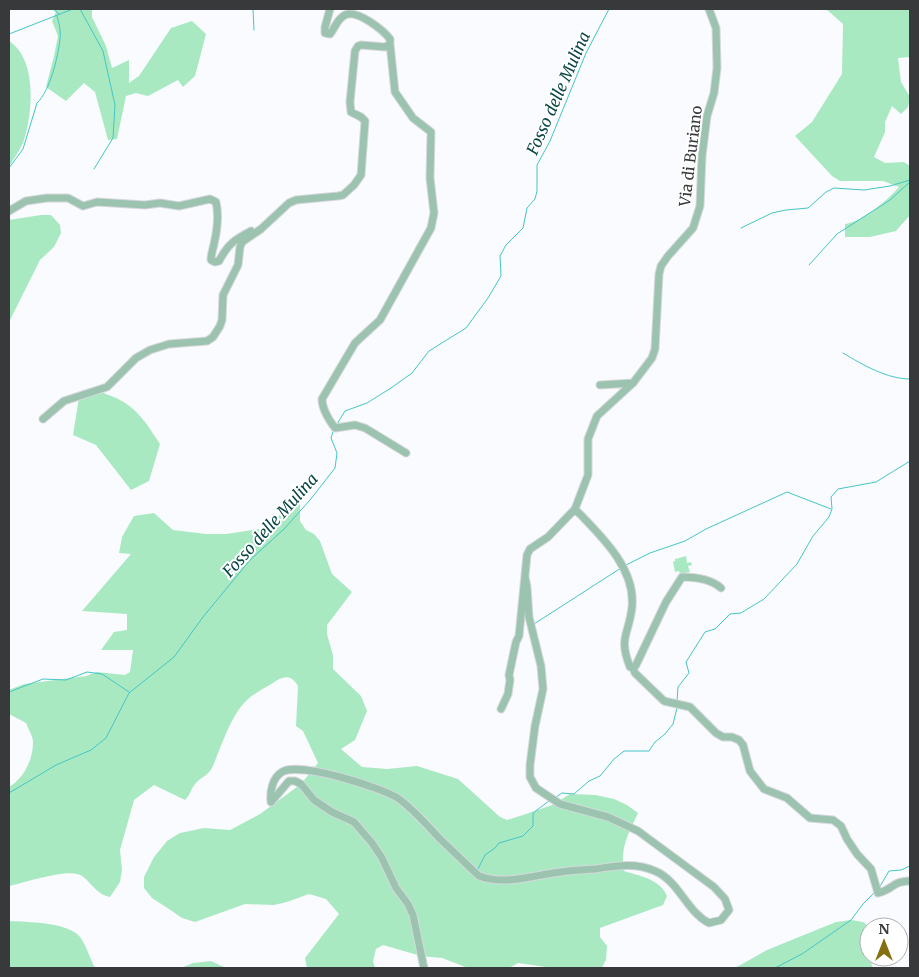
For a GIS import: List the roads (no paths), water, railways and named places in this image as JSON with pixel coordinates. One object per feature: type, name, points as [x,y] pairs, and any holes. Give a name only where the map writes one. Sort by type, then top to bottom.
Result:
[{"type":"street","points":[[330,9],[325,33],[330,34],[339,20],[346,14],[355,14],[386,34],[390,39],[395,92],[413,118],[431,132],[430,178],[434,213],[430,228],[380,320],[355,343],[322,399],[328,417],[336,428],[356,425],[366,428],[406,453]]},
{"type":"street","name":"Via di Buriano","points":[[525,577],[526,561],[530,549],[548,536],[575,509],[588,475],[587,449],[591,428],[597,416],[633,383],[652,358],[655,349],[658,274],[661,266],[693,228],[700,206],[702,156],[717,68],[716,28],[709,9]]},
{"type":"street","points":[[9,211],[26,201],[47,198],[68,198],[83,206],[97,202],[145,205],[160,203],[179,206],[210,200],[216,202],[218,209],[211,260],[215,262],[220,261],[227,247],[236,238],[257,228],[289,203],[296,200],[343,194],[354,185],[361,175],[364,122],[361,117],[351,112],[350,102],[355,51],[358,46],[385,47],[390,44]]},
{"type":"street","points":[[43,419],[64,400],[107,387],[136,358],[150,350],[169,344],[207,341],[213,337],[222,320],[223,295],[238,265],[242,242],[261,229],[271,218]]},
{"type":"street","points":[[600,385],[633,383]]},
{"type":"street","points":[[575,509],[604,539],[618,558],[632,592],[632,608],[623,640],[625,655],[630,667],[633,668],[641,680],[664,701],[690,707],[716,734],[739,740],[743,745],[750,771],[764,789],[786,798],[810,818],[833,820],[841,826],[857,854],[870,869],[877,891],[885,891],[899,881],[910,881]]},
{"type":"street","points":[[501,709],[508,694],[509,674],[519,636],[525,577]]},
{"type":"street","points":[[424,968],[413,915],[408,904],[396,888],[382,858],[366,835],[354,822],[337,815],[314,800],[301,784],[295,781],[289,781],[284,785],[271,802],[272,787],[276,777],[283,771],[295,769],[344,778],[383,790],[407,806],[478,876],[491,880],[511,881],[561,872],[624,865],[642,866],[668,879],[699,918],[708,923],[721,920],[729,910],[725,899],[714,887],[656,843],[626,824],[560,804],[536,788],[530,777],[530,765],[535,726],[543,689],[541,666],[529,617],[525,577]]},
{"type":"street","points":[[633,668],[666,602],[682,577],[700,578],[721,588]]},
{"type":"waterway","points":[[53,9],[59,14]]},
{"type":"waterway","points":[[9,34],[73,9]]},
{"type":"waterway","points":[[80,9],[103,51],[115,105],[113,138],[94,169]]},
{"type":"waterway","points":[[253,9],[254,30]]},
{"type":"waterway","name":"Fosso delle Mulina","points":[[337,424],[345,411],[367,403],[391,388],[412,373],[429,351],[466,328],[488,298],[501,276],[500,256],[506,245],[523,228],[527,208],[535,199],[537,191],[537,165],[550,141],[586,53],[609,9]]},
{"type":"waterway","points":[[9,168],[23,149],[37,103],[42,98],[53,73],[60,36],[57,16]]},
{"type":"waterway","points":[[741,228],[772,213],[808,208],[826,192],[834,188],[864,190],[890,186],[910,180]]},
{"type":"waterway","points":[[809,265],[837,234],[890,200],[910,182]]},
{"type":"waterway","points":[[843,353],[884,374],[910,379]]},
{"type":"waterway","name":"Fosso delle Mulina","points":[[9,793],[56,765],[91,750],[106,738],[129,693],[174,657],[203,617],[250,560],[284,529],[335,468],[337,453],[331,438],[334,429]]},
{"type":"waterway","points":[[677,701],[678,687],[689,673],[686,662],[705,632],[715,629],[730,614],[741,613],[764,599],[797,564],[813,536],[829,517],[832,509],[831,497],[838,489],[876,482],[910,461]]},
{"type":"waterway","points":[[624,566],[650,553],[685,541],[706,529],[787,492],[831,509]]},
{"type":"waterway","points":[[534,624],[621,568]]},
{"type":"waterway","points":[[9,692],[43,679],[66,680],[87,672],[102,674],[129,692]]},
{"type":"waterway","points":[[556,797],[562,793],[574,794],[589,781],[600,776],[614,759],[624,751],[649,751],[673,724],[677,708]]},
{"type":"waterway","points":[[478,869],[485,855],[499,843],[523,836],[533,826],[533,813],[549,801]]},
{"type":"waterway","points":[[879,888],[889,871],[901,870],[910,866]]},
{"type":"waterway","points":[[775,968],[802,954],[851,920],[874,893]]}]
